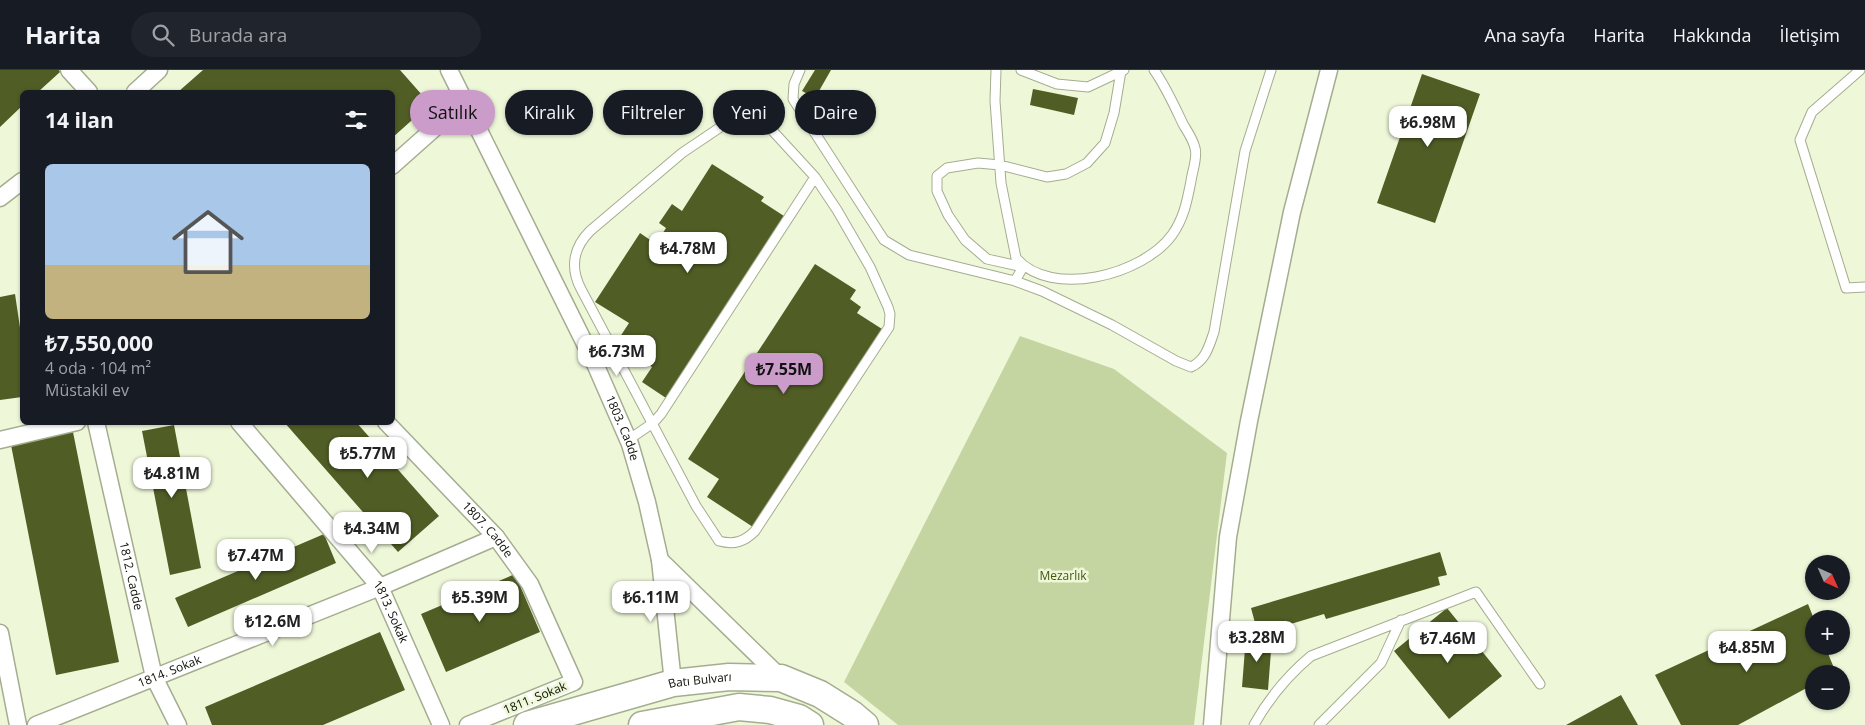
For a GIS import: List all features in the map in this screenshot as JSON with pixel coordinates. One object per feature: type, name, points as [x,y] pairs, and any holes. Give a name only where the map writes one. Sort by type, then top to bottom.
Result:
[{"type":"main road","name":"Batı Bulvarı","points":[[527,725],[673,682],[729,677],[781,678],[820,694],[852,714],[865,725]]},
{"type":"main road","points":[[642,725],[739,707],[770,710],[799,718],[810,725]]},
{"type":"street","points":[[68,70],[87,90]]},
{"type":"street","points":[[137,90],[158,70]]},
{"type":"street","name":"1803. Cadde","points":[[449,70],[458,90]]},
{"type":"street","points":[[1212,725],[1228,537],[1247,431],[1292,212],[1329,70]]},
{"type":"street","points":[[395,163],[427,135]]},
{"type":"street","name":"1803. Cadde","points":[[480,135],[596,366],[628,440],[648,502],[660,560],[673,682]]},
{"type":"street","points":[[0,198],[20,183]]},
{"type":"street","points":[[0,440],[63,425]]},
{"type":"street","name":"1812. Cadde","points":[[97,425],[154,677],[178,725]]},
{"type":"street","name":"1813. Sokak","points":[[242,425],[380,588],[441,725]]},
{"type":"street","name":"1807. Cadde","points":[[389,425],[496,537],[530,584],[574,682]]},
{"type":"street","name":"1814. Sokak","points":[[36,725],[380,588],[496,537]]},
{"type":"street","points":[[660,560],[781,678]]},
{"type":"street","points":[[0,633],[18,725]]},
{"type":"street","name":"1811. Sokak","points":[[468,725],[574,682]]},
{"type":"lane","points":[[800,70],[794,84],[793,99],[884,240],[910,255],[1015,281],[1042,291],[1112,325],[1176,361],[1191,367],[1198,364],[1205,356],[1214,332],[1245,151],[1271,70]]},
{"type":"lane","points":[[996,70],[995,101],[1001,184],[1016,258],[1023,266]]},
{"type":"lane","points":[[1021,70],[1057,84],[1088,87],[1122,71]]},
{"type":"lane","points":[[1122,71],[1106,143],[1087,163],[1066,174],[1047,177],[1000,165],[978,163],[947,168],[937,176],[937,191],[948,215],[965,240],[987,258],[1023,266],[1041,276],[1079,280],[1122,271],[1155,252],[1172,236],[1184,213],[1196,149],[1165,86],[1154,70]]},
{"type":"lane","points":[[1860,70],[1812,112],[1800,140],[1846,288],[1865,287]]},
{"type":"lane","points":[[755,122],[770,128],[815,177],[837,210],[870,267],[890,314],[889,327],[749,537],[734,543],[719,541],[696,506],[653,423],[576,281],[574,262],[578,245],[682,154],[725,124],[755,122]]},
{"type":"lane","points":[[628,440],[653,423],[661,414],[815,177]]},
{"type":"lane","points":[[1015,281],[1023,266]]},
{"type":"lane","points":[[1254,725],[1264,706],[1289,674],[1311,656],[1476,592],[1540,684]]},
{"type":"lane","points":[[1319,725],[1380,663],[1401,620]]},
{"type":"green space","name":"Mezarlık","points":[[1020,336],[1114,369],[1227,453],[1194,725],[898,725],[844,682]]},
{"type":"building","points":[[0,70],[59,70],[60,72],[40,90],[20,90],[20,108],[0,127]]},
{"type":"building","points":[[203,70],[400,70],[418,90],[410,90],[410,122],[395,135],[395,90],[180,90]]},
{"type":"building","points":[[815,70],[831,70],[820,90],[803,90]]},
{"type":"building","points":[[1422,74],[1480,94],[1435,223],[1377,203]]},
{"type":"building","points":[[1033,89],[1078,98],[1074,115],[1030,105]]},
{"type":"building","points":[[712,164],[764,197],[761,201],[784,216],[666,398],[642,382],[652,367],[616,343],[629,323],[595,302],[640,233],[656,244],[666,228],[659,223],[672,204],[682,211]]},
{"type":"building","points":[[815,264],[856,290],[850,299],[861,307],[857,313],[882,329],[753,527],[707,497],[719,479],[688,459]]},
{"type":"building","points":[[15,294],[20,328],[20,397],[0,400],[0,297]]},
{"type":"building","points":[[174,425],[201,568],[170,575],[142,431]]},
{"type":"building","points":[[287,425],[359,425],[439,516],[398,552]]},
{"type":"building","points":[[73,432],[119,662],[56,675],[11,445]]},
{"type":"building","points":[[324,534],[336,563],[188,627],[175,598]]},
{"type":"building","points":[[1440,552],[1447,575],[1438,577],[1440,585],[1326,619],[1324,614],[1258,634],[1251,608]]},
{"type":"building","points":[[515,574],[540,632],[446,672],[421,614]]},
{"type":"building","points":[[1808,604],[1810,610],[1805,610],[1805,655],[1829,655],[1833,665],[1805,665],[1805,689],[1738,725],[1681,725],[1655,675]]},
{"type":"building","points":[[1447,608],[1502,676],[1449,719],[1394,651]]},
{"type":"building","points":[[380,632],[405,690],[323,725],[212,725],[205,707]]},
{"type":"building","points":[[1246,636],[1272,638],[1268,690],[1242,687]]},
{"type":"building","points":[[1621,695],[1638,725],[1566,725]]}]
